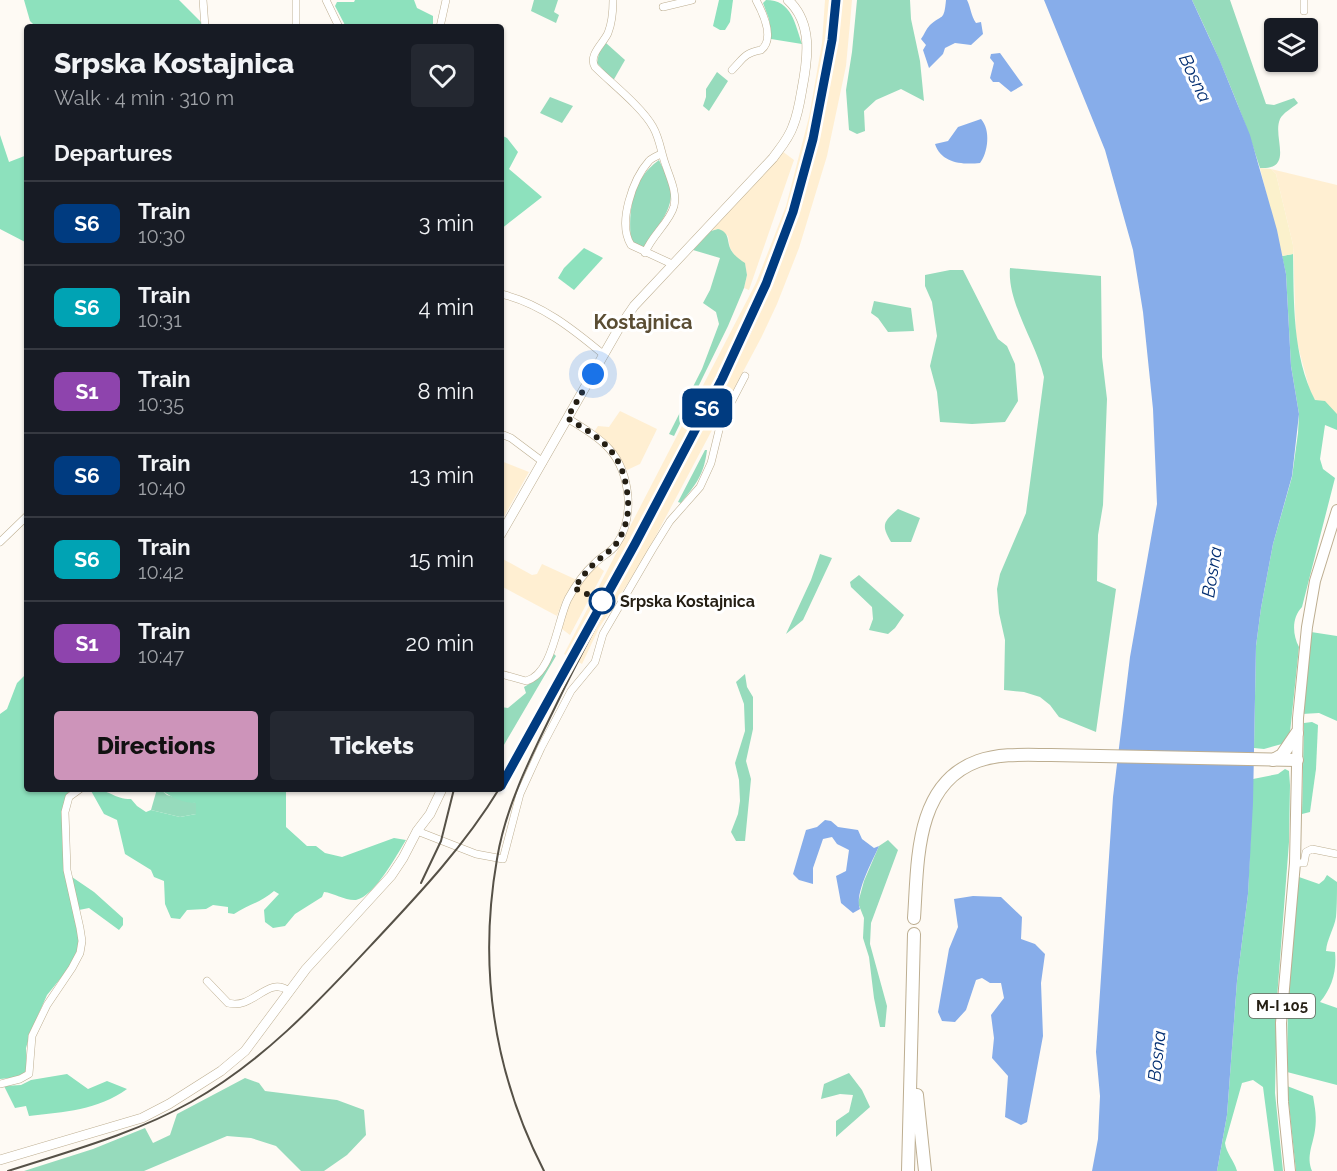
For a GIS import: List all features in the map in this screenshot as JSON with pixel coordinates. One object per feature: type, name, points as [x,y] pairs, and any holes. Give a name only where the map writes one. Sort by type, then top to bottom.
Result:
[{"type":"highway","points":[[1273,760],[1282,755],[1297,733]]},
{"type":"highway","points":[[914,918],[919,844],[923,825],[946,783],[962,768],[979,761],[1012,755],[1297,760]]},
{"type":"highway","points":[[908,1171],[914,934]]},
{"type":"highway","points":[[912,1036],[924,1171]]},
{"type":"highway","points":[[901,1171],[910,1115]]},
{"type":"main road","points":[[504,529],[634,306],[773,158],[794,125],[806,64],[806,35],[800,14],[788,0]]},
{"type":"main road","name":"M-I 105","points":[[1290,1171],[1283,1102],[1281,1023],[1295,863],[1297,733],[1306,627],[1315,581],[1335,515]]},
{"type":"main road","points":[[0,1160],[142,1118],[221,1071],[245,1051],[306,969],[391,876],[417,831],[430,814],[441,792]]},
{"type":"street","points":[[203,0],[205,24]]},
{"type":"street","points":[[296,0],[296,24]]},
{"type":"street","points":[[326,0],[338,24]]},
{"type":"street","points":[[441,24],[446,0]]},
{"type":"street","points":[[613,0],[612,20],[608,33],[593,56],[592,62],[652,125],[659,139],[661,154],[672,181],[675,203],[673,210],[648,245],[645,253]]},
{"type":"street","points":[[663,7],[692,0]]},
{"type":"street","points":[[732,70],[745,55],[761,51],[766,44],[766,23],[756,0]]},
{"type":"street","points":[[1304,0],[1304,11]]},
{"type":"street","points":[[661,154],[650,160],[632,192],[627,206],[628,242],[633,248],[672,264]]},
{"type":"street","points":[[504,295],[522,299],[539,308],[604,355]]},
{"type":"street","points":[[417,831],[476,854],[503,859],[520,794],[546,738],[571,691],[595,662],[603,634],[652,550],[670,521],[700,487],[711,463],[720,422],[745,376]]},
{"type":"street","points":[[504,675],[526,681],[538,675],[559,632],[563,612],[573,590],[595,562],[609,553],[616,544],[623,533],[627,517],[626,480],[622,468],[611,451],[598,438],[567,418]]},
{"type":"street","points":[[504,435],[543,462]]},
{"type":"street","points":[[0,542],[24,519]]},
{"type":"street","points":[[0,1084],[20,1080],[29,1074],[32,1036],[47,1005],[80,953],[82,940],[67,870],[65,812],[69,797],[76,792]]},
{"type":"street","points":[[1295,863],[1304,863],[1306,852],[1312,849],[1337,854]]},
{"type":"street","points":[[207,981],[228,1003],[232,1004],[255,998],[272,987],[283,987],[289,991]]},
{"type":"shaded area","points":[[825,0],[852,0],[846,66],[827,156],[799,248],[761,338],[644,558],[599,628],[582,664],[564,654],[756,283],[786,206],[809,117],[822,43]]},
{"type":"shaded area","points":[[782,151],[794,160],[749,290],[744,288],[747,275],[745,264],[735,256],[730,248],[728,236],[718,229],[711,231]]},
{"type":"shaded area","points":[[1271,169],[1337,185],[1337,414],[1315,400],[1310,391],[1296,339],[1293,245],[1276,174]]},
{"type":"shaded area","points":[[620,411],[657,429],[640,464],[627,470],[615,452],[594,432],[598,426],[609,427]]},
{"type":"shaded area","points":[[504,462],[529,472],[504,517]]},
{"type":"shaded area","points":[[504,560],[532,575],[537,574],[542,564],[577,580],[563,600],[557,616],[504,588]]},
{"type":"shaded area","points":[[596,565],[604,571],[570,635],[562,629],[563,617],[575,591]]},
{"type":"green space","points":[[24,0],[179,0],[203,24],[33,24]]},
{"type":"green space","points":[[355,0],[414,0],[417,8],[433,16],[433,24],[344,24],[335,6],[337,2],[354,2]]},
{"type":"green space","points":[[534,0],[558,0],[554,12],[559,15],[556,23],[531,11]]},
{"type":"green space","points":[[719,0],[733,0],[730,22],[725,30],[713,26]]},
{"type":"green space","points":[[766,0],[782,4],[787,9],[802,44],[771,39],[769,19],[763,3]]},
{"type":"green space","points":[[857,0],[910,0],[924,101],[901,89],[876,100],[864,111],[865,131],[857,134],[849,130],[846,90]]},
{"type":"green space","points":[[1192,0],[1230,0],[1266,104],[1274,105],[1294,98],[1298,103],[1280,119],[1278,135],[1280,158],[1277,164],[1271,167],[1260,168],[1229,83]]},
{"type":"green space","points":[[606,43],[625,60],[613,81],[597,63],[599,53]]},
{"type":"green space","points":[[717,72],[728,81],[709,111],[703,106],[706,89]]},
{"type":"green space","points":[[550,97],[573,106],[562,123],[540,113]]},
{"type":"green space","points":[[0,135],[9,162],[24,156],[24,241],[0,229]]},
{"type":"green space","points":[[504,136],[518,152],[509,169],[542,197],[504,227]]},
{"type":"green space","points":[[659,160],[670,186],[670,204],[643,250],[631,241],[631,207],[637,186],[643,176]]},
{"type":"green space","points":[[718,229],[726,234],[733,253],[745,263],[747,275],[728,326],[674,436],[669,434],[702,369],[719,324],[716,312],[703,303],[710,290],[720,258],[693,250],[711,231]]},
{"type":"green space","points":[[584,248],[603,258],[574,290],[558,278],[564,268]]},
{"type":"green space","points":[[1293,254],[1296,328],[1302,365],[1315,400],[1325,401],[1337,414],[1337,430],[1325,425],[1320,459],[1323,469],[1335,478],[1302,607],[1295,621],[1294,631],[1299,647],[1289,742],[1264,749],[1254,748],[1256,646],[1273,544],[1292,477],[1298,433],[1299,414],[1291,366],[1286,274],[1282,256]]},
{"type":"green space","points":[[1010,268],[1101,276],[1102,357],[1107,399],[1103,505],[1098,535],[1097,581],[1116,589],[1096,732],[1059,717],[1040,697],[1024,692],[1004,690],[1005,640],[997,589],[1000,574],[1026,513],[1044,377],[1017,309],[1010,281]]},
{"type":"green space","points":[[963,270],[998,339],[1007,346],[1015,364],[1018,401],[1005,422],[972,424],[940,422],[937,392],[930,366],[937,336],[932,302],[925,286],[925,275]]},
{"type":"green space","points":[[874,301],[911,308],[914,331],[888,332],[878,318],[871,313]]},
{"type":"green space","points":[[707,450],[706,459],[698,479],[681,503],[678,502]]},
{"type":"green space","points":[[898,509],[920,518],[911,542],[891,542],[886,532],[885,524]]},
{"type":"green space","points":[[820,554],[832,558],[803,620],[786,634],[811,580]]},
{"type":"green space","points":[[859,575],[904,615],[888,634],[869,630],[873,619],[872,607],[851,587],[850,582]]},
{"type":"green space","points":[[1311,632],[1337,636],[1337,721],[1319,713],[1302,714]]},
{"type":"green space","points":[[554,654],[556,656],[504,745],[504,707],[508,708],[526,693],[524,687],[539,678]]},
{"type":"green space","points":[[745,674],[747,687],[753,697],[753,729],[746,761],[751,779],[745,841],[736,841],[731,832],[740,801],[735,763],[745,731],[744,704],[736,682]]},
{"type":"green space","points":[[24,676],[24,792],[69,792],[63,807],[63,864],[79,940],[78,950],[69,968],[47,995],[31,1031],[26,1048],[27,1068],[24,1074],[20,1077],[0,1079],[0,714],[7,709],[17,683]]},
{"type":"green space","points":[[1312,722],[1318,725],[1316,769],[1310,812],[1302,814],[1304,723]]},
{"type":"green space","points":[[1285,769],[1289,771],[1290,785],[1289,842],[1277,998],[1275,1093],[1283,1171],[1274,1171],[1263,1087],[1253,1080],[1242,1083],[1225,1143],[1237,1171],[1217,1171],[1227,1115],[1237,981],[1248,894],[1253,779],[1278,774]]},
{"type":"green space","points":[[92,792],[106,792],[131,799],[146,812],[151,810],[180,817],[196,814],[196,803],[177,799],[164,792],[286,792],[286,827],[307,846],[316,846],[325,853],[342,857],[394,838],[406,840],[378,883],[363,897],[352,900],[324,892],[322,897],[295,914],[285,926],[273,928],[265,922],[264,910],[279,894],[274,891],[234,914],[228,913],[228,907],[213,905],[206,909],[187,910],[180,919],[171,918],[165,904],[164,881],[154,877],[151,870],[125,854],[117,820],[104,814]]},
{"type":"green space","points":[[156,792],[164,792],[196,803],[196,814],[180,817],[151,810]]},
{"type":"green space","points":[[888,840],[898,850],[871,923],[870,944],[887,1006],[885,1027],[880,1027],[869,957],[863,938],[864,918],[858,903],[864,881],[879,846]]},
{"type":"green space","points":[[1327,875],[1337,882],[1336,917],[1326,951],[1335,952],[1335,966],[1331,985],[1320,1002],[1337,1008],[1337,1085],[1287,1072],[1288,992],[1299,877],[1319,884]]},
{"type":"green space","points":[[72,877],[94,892],[123,918],[123,925],[119,930],[89,908],[79,910]]},
{"type":"green space","points":[[849,1073],[862,1090],[870,1107],[836,1137],[836,1121],[849,1112],[853,1095],[840,1094],[821,1099],[824,1084]]},
{"type":"green space","points":[[67,1074],[88,1089],[107,1081],[127,1089],[92,1106],[29,1116],[26,1106],[15,1108],[4,1086],[21,1085],[31,1080]]},
{"type":"green space","points":[[245,1078],[259,1083],[265,1091],[337,1100],[364,1110],[366,1135],[347,1155],[324,1171],[301,1171],[276,1146],[251,1138],[227,1136],[144,1171],[24,1171],[93,1149],[145,1128],[153,1143],[170,1135],[177,1114]]},
{"type":"green space","points":[[1287,1086],[1313,1096],[1316,1121],[1310,1155],[1312,1171],[1296,1171]]},
{"type":"sand","points":[[1260,168],[1271,169],[1276,174],[1293,245],[1293,254],[1282,256]]},
{"type":"water","points":[[946,0],[967,0],[976,23],[981,22],[983,34],[971,45],[955,43],[945,48],[943,54],[929,68],[923,50],[926,45],[921,39],[927,28],[942,17]]},
{"type":"water","name":"Bosna","points":[[1044,0],[1192,0],[1250,135],[1277,230],[1286,274],[1291,366],[1299,414],[1292,476],[1273,544],[1256,646],[1253,803],[1248,894],[1237,981],[1227,1115],[1217,1171],[1092,1171],[1098,1139],[1100,1096],[1096,1052],[1113,797],[1130,657],[1157,504],[1153,409],[1143,312],[1133,250],[1105,150]]},
{"type":"water","points":[[1000,53],[1023,85],[1011,92],[990,78],[994,63],[990,58],[991,54]]},
{"type":"water","points":[[981,119],[986,129],[987,141],[980,163],[966,164],[947,159],[942,155],[935,144],[948,141],[958,127]]},
{"type":"water","points":[[825,820],[831,821],[838,827],[858,830],[862,839],[874,848],[879,846],[859,895],[860,909],[853,913],[841,903],[836,876],[846,871],[849,850],[837,844],[832,837],[823,839],[813,868],[813,884],[799,880],[793,874],[806,830],[817,827]]},
{"type":"water","points":[[973,896],[1001,897],[1022,917],[1021,939],[1035,944],[1045,954],[1041,983],[1043,1036],[1027,1122],[1021,1125],[1005,1117],[1008,1076],[992,1058],[994,1038],[991,1015],[1004,998],[1001,983],[990,983],[982,978],[976,980],[966,1010],[955,1022],[942,1021],[938,1012],[949,949],[958,927],[954,899]]},
{"type":"railway","points":[[544,1171],[513,1096],[502,1058],[495,1019],[490,980],[489,940],[501,838],[523,775],[561,695],[732,368],[782,257],[819,131],[828,88],[840,0]]},
{"type":"railway","points":[[504,781],[558,683]]},
{"type":"railway","points":[[421,883],[441,841],[453,792]]},
{"type":"railway","points":[[8,1171],[101,1141],[147,1123],[191,1102],[243,1068],[289,1029],[409,905],[472,830],[497,792]]},
{"type":"train","name":"S6","points":[[504,781],[635,544],[750,322],[776,259],[802,181],[823,90],[836,0]]},
{"type":"place","name":"Srpska Kostajnica","points":[[602,601]]},
{"type":"district","name":"Kostajnica","points":[[643,322]]},
{"type":"route","points":[[593,374],[567,418],[598,438],[611,451],[622,468],[626,480],[628,504],[623,533],[616,544],[609,553],[595,562],[574,588],[602,601]]}]
